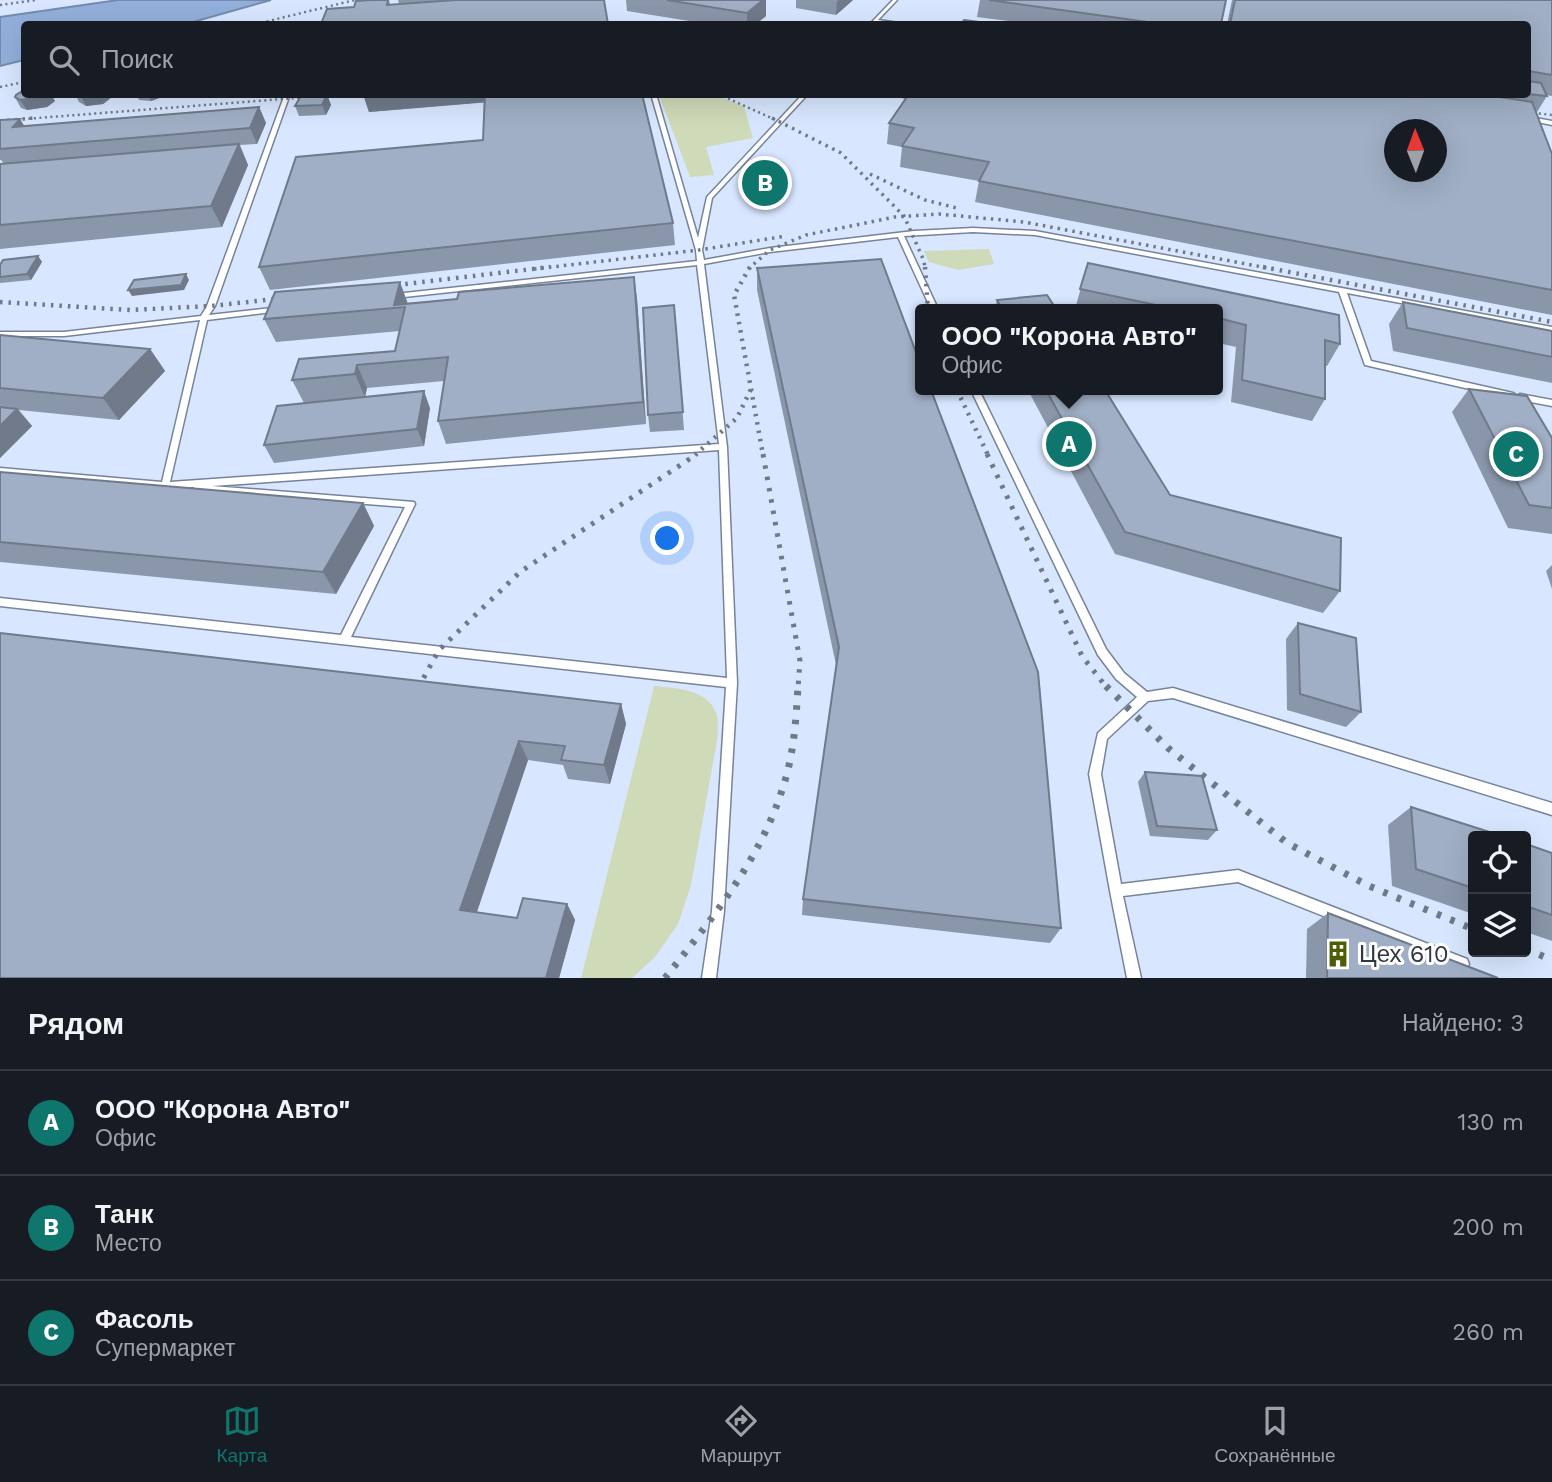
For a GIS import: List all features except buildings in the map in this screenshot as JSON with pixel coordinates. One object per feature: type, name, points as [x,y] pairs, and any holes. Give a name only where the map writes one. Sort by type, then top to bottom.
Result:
[{"type":"lane","points":[[876,21],[895,0]]},
{"type":"lane","points":[[164,486],[204,317],[211,306],[287,98]]},
{"type":"lane","points":[[654,98],[702,262],[723,447],[732,683],[718,911],[709,978]]},
{"type":"lane","points":[[699,250],[709,198],[802,98]]},
{"type":"lane","points":[[1525,119],[1552,123]]},
{"type":"lane","points":[[384,297],[702,262],[769,250],[900,235],[973,230],[1035,233],[1552,329]]},
{"type":"lane","points":[[900,235],[933,304]]},
{"type":"lane","points":[[1342,289],[1368,363],[1552,403]]},
{"type":"lane","points":[[0,334],[64,334],[287,308]]},
{"type":"lane","points":[[977,395],[1102,652],[1120,676],[1145,697]]},
{"type":"lane","points":[[1519,397],[1525,408]]},
{"type":"lane","points":[[164,486],[723,447]]},
{"type":"lane","points":[[0,471],[411,504],[344,640]]},
{"type":"lane","points":[[0,602],[732,683]]},
{"type":"lane","points":[[1134,978],[1095,774],[1102,737],[1145,697],[1173,693],[1552,809]]},
{"type":"lane","points":[[1116,891],[1238,876],[1470,968]]},
{"type":"green space","points":[[660,98],[722,98],[744,106],[753,138],[706,147],[714,175],[690,177]]},
{"type":"green space","points":[[989,249],[994,264],[958,270],[929,262],[924,251]]},
{"type":"green space","points":[[654,686],[698,694],[712,705],[717,718],[718,735],[691,885],[678,924],[655,957],[632,978],[581,978]]},
{"type":"water","points":[[118,0],[271,0],[197,21],[21,21],[21,61],[0,66],[0,17]]},
{"type":"railway","points":[[0,5],[37,0]]},
{"type":"railway","points":[[268,21],[355,0]]},
{"type":"railway","points":[[0,87],[21,83]]},
{"type":"railway","points":[[12,120],[295,98]]},
{"type":"railway","points":[[727,98],[776,120]]},
{"type":"railway","points":[[1517,111],[1552,115]]},
{"type":"railway","points":[[0,121],[34,118]]},
{"type":"railway","points":[[776,120],[841,153],[904,216]]},
{"type":"railway","points":[[870,174],[925,200],[957,208]]},
{"type":"railway","points":[[904,216],[939,214],[1024,222],[1273,269]]},
{"type":"railway","points":[[750,268],[770,250],[806,235],[904,216]]},
{"type":"railway","points":[[904,216],[925,269]]},
{"type":"railway","points":[[534,269],[699,250],[786,236]]},
{"type":"railway","points":[[380,287],[550,267]]},
{"type":"railway","points":[[925,267],[928,304]]},
{"type":"railway","points":[[1263,267],[1552,322]]},
{"type":"railway","points":[[750,268],[734,295],[763,455]]},
{"type":"railway","points":[[0,302],[130,310],[211,306],[293,297]]},
{"type":"railway","points":[[695,455],[737,418],[751,389]]},
{"type":"railway","points":[[959,395],[988,455]]},
{"type":"railway","points":[[418,688],[439,650],[520,572],[697,454]]},
{"type":"railway","points":[[763,454],[800,661],[798,688]]},
{"type":"railway","points":[[987,454],[1082,656],[1107,688]]},
{"type":"railway","points":[[665,978],[733,888],[774,814],[790,762],[798,686]]},
{"type":"railway","points":[[1106,686],[1168,748],[1287,843],[1369,886],[1468,927]]},
{"type":"railway","points":[[413,698],[418,688]]},
{"type":"railway","points":[[1531,951],[1552,960]]},
{"type":"place","name":"Танк","points":[[765,183]]},
{"type":"place","name":"ООО \"Корона Авто\"","points":[[1069,444]]},
{"type":"place","name":"Фасоль","points":[[1516,454]]},
{"type":"place","name":"Цех 610","points":[[1338,954]]}]
